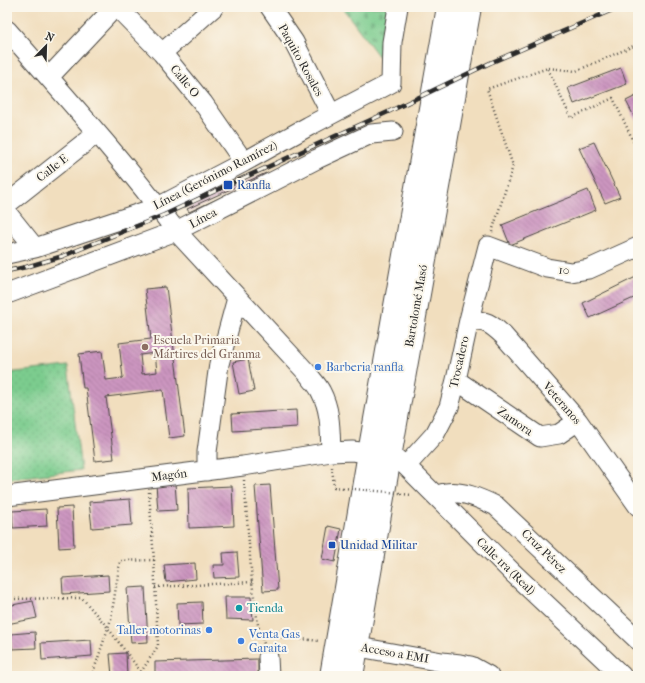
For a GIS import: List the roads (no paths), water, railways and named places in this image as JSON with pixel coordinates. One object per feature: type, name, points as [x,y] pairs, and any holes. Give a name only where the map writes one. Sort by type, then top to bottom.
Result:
[{"type":"main road","name":"Bartolomé Masó","points":[[388,459],[448,7]]},
{"type":"main road","name":"Bartolomé Masó","points":[[331,676],[347,645],[388,459],[470,7]]},
{"type":"main road","name":"Bartolomé Masó","points":[[347,645],[352,676]]},
{"type":"street","name":"Calle O","points":[[116,7],[162,53],[203,103],[244,162]]},
{"type":"street","points":[[49,78],[116,7]]},
{"type":"street","points":[[162,53],[214,7]]},
{"type":"street","name":"Paquito Rosales","points":[[270,7],[294,42],[330,114]]},
{"type":"street","name":"Línea (Gerónimo Ramírez)","points":[[7,254],[35,248],[158,207],[244,162],[330,114],[391,83],[392,42],[398,7]]},
{"type":"street","points":[[7,30],[97,133],[176,231],[308,374],[320,390],[327,405],[330,422],[331,452],[352,451],[388,459]]},
{"type":"street","name":"Línea","points":[[7,294],[176,231],[317,159],[371,134],[393,132]]},
{"type":"street","name":"Calle E","points":[[7,204],[97,133]]},
{"type":"street","points":[[7,213],[35,248]]},
{"type":"street","name":"Trocadero","points":[[388,459],[435,434],[449,407],[488,246]]},
{"type":"street","name":"10","points":[[488,246],[547,268],[571,272],[589,269],[638,246]]},
{"type":"street","points":[[207,471],[207,452],[219,364],[237,298]]},
{"type":"street","name":"Veteranos","points":[[469,320],[480,320],[492,324],[503,335],[578,421],[638,506]]},
{"type":"street","name":"Zamora","points":[[456,380],[540,437],[559,434],[578,421]]},
{"type":"street","name":"Magón","points":[[7,496],[207,471],[331,452]]},
{"type":"street","name":"Calle 1ra (Real)","points":[[388,459],[436,496],[513,573],[622,676]]},
{"type":"street","name":"Cruz Pérez","points":[[436,496],[445,493],[459,493],[474,496],[496,506],[638,640]]},
{"type":"street","name":"Acceso a EMI","points":[[347,645],[441,669],[460,664],[471,666],[483,672]]},
{"type":"street","points":[[268,657],[269,676]]},
{"type":"railway","points":[[7,271],[63,256],[164,215],[388,112],[490,63],[619,7]]},
{"type":"place","name":"Ranfla","points":[[228,185]]},
{"type":"place","name":"Escuela Primaria Mártires del Granma","points":[[145,347]]},
{"type":"place","name":"Barberia ranfla","points":[[318,367]]},
{"type":"place","name":"Unidad Militar","points":[[332,545]]},
{"type":"place","name":"Tienda","points":[[239,608]]},
{"type":"place","name":"Taller motorinas","points":[[209,630]]},
{"type":"place","name":"Venta Gas Garaita","points":[[241,641]]}]
